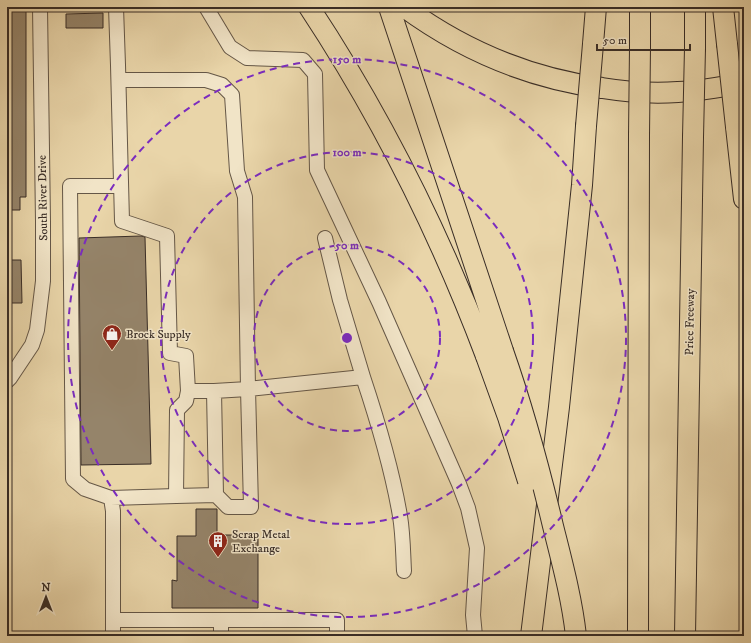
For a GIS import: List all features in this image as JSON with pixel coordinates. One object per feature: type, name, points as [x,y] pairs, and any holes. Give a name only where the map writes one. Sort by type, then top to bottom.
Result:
[{"type":"highway","points":[[309,7],[359,89],[402,168],[442,249],[463,298],[494,354],[522,412],[547,500],[569,594],[576,636]]},
{"type":"highway","points":[[389,7],[418,92],[494,354],[510,424],[533,496],[546,546],[567,636]]},
{"type":"highway","points":[[404,7],[451,38],[485,56],[534,74],[564,82],[613,90],[657,93],[697,91],[744,83]]},
{"type":"highway","points":[[531,636],[560,402],[582,185],[596,7]]},
{"type":"highway","points":[[638,636],[640,7]]},
{"type":"highway","name":"Price Freeway","points":[[684,636],[695,7]]},
{"type":"highway","points":[[723,7],[744,199]]},
{"type":"street","name":"South River Drive","points":[[7,381],[32,345],[37,330],[43,281],[40,7]]},
{"type":"street","points":[[116,7],[122,222],[167,236],[170,353],[186,356],[188,391],[186,401],[177,410],[176,496]]},
{"type":"street","points":[[206,7],[230,47],[247,58],[303,60],[315,74],[318,170],[460,484],[468,508],[477,548],[474,615],[475,636]]},
{"type":"street","points":[[119,80],[206,80],[222,85],[232,95],[236,171],[245,197],[251,507],[228,507],[216,495],[214,391]]},
{"type":"street","points":[[121,186],[70,186],[73,478],[85,489],[112,498],[216,495]]},
{"type":"street","points":[[325,238],[340,300],[389,465],[400,516],[404,570]]},
{"type":"street","points":[[188,391],[248,389],[363,377]]},
{"type":"street","points":[[112,498],[113,636]]},
{"type":"street","points":[[112,620],[337,620],[337,636]]},
{"type":"street","points":[[221,620],[221,636]]},
{"type":"building","points":[[7,7],[26,7],[26,197],[20,197],[20,210],[7,210]]},
{"type":"building","points":[[103,13],[103,28],[66,28],[66,14]]},
{"type":"building","name":"Brock Supply","points":[[145,237],[151,464],[81,465],[79,238]]},
{"type":"building","points":[[7,260],[21,260],[22,303],[7,303]]},
{"type":"building","name":"Scrap Metal Exchange","points":[[196,509],[217,509],[217,535],[258,535],[258,608],[172,608],[172,580],[177,581],[177,536],[196,536]]},
{"type":"place","name":"Brock Supply","points":[[112,351]]},
{"type":"place","name":"Scrap Metal Exchange","points":[[218,558]]}]
